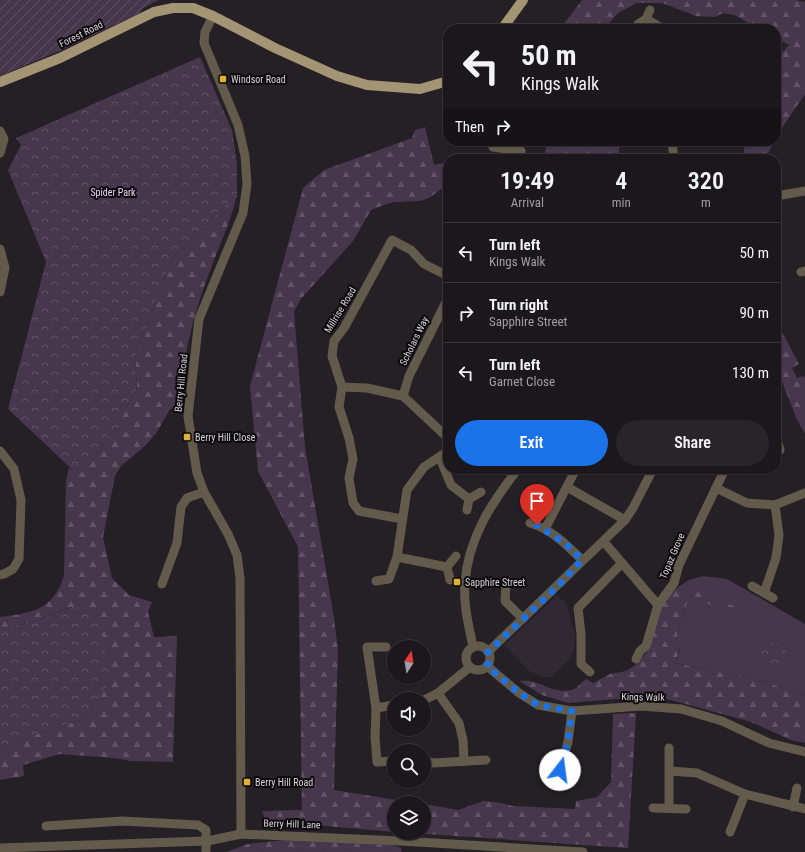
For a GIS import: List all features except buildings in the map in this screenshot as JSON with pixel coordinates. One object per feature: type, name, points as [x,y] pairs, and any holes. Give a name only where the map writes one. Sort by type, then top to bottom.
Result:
[{"type":"main road","points":[[506,24],[523,0]]},
{"type":"main road","points":[[172,4],[193,8],[213,16],[275,48],[337,76],[367,85],[420,89],[443,85]]},
{"type":"main road","name":"Forest Road","points":[[0,82],[60,58],[172,4]]},
{"type":"street","points":[[638,24],[646,19],[650,10]]},
{"type":"street","name":"Berry Hill Road","points":[[213,16],[205,32],[204,43],[238,125],[244,156],[247,184],[243,213],[199,319],[188,416],[198,473],[204,492],[228,534],[237,555],[240,578],[241,834]]},
{"type":"street","points":[[646,19],[654,24]]},
{"type":"street","points":[[0,131],[4,139],[0,153]]},
{"type":"street","points":[[493,147],[502,146]]},
{"type":"street","points":[[512,146],[521,151]]},
{"type":"street","points":[[781,195],[805,191]]},
{"type":"street","name":"Millrise Road","points":[[402,519],[359,511],[353,503],[349,478],[353,459],[349,438],[339,407],[342,387],[332,356],[334,341],[344,328],[392,240],[411,250],[424,264],[443,274]]},
{"type":"street","points":[[0,249],[4,258],[0,292]]},
{"type":"street","name":"Scholars Way","points":[[403,396],[409,376],[443,309]]},
{"type":"street","points":[[342,387],[367,388],[403,396],[443,433]]},
{"type":"street","points":[[0,451],[14,469],[21,500],[19,559],[13,569],[0,575]]},
{"type":"street","points":[[376,581],[390,583],[397,557],[407,490],[413,480],[424,468],[443,455]]},
{"type":"street","points":[[440,458],[443,466]]},
{"type":"street","points":[[446,474],[450,485],[469,499]]},
{"type":"street","points":[[473,647],[466,614],[465,584],[471,551],[482,520],[500,492],[514,474]]},
{"type":"street","points":[[545,529],[574,474]]},
{"type":"street","points":[[488,652],[582,560],[604,542],[625,520],[650,474]]},
{"type":"street","name":"Topaz Grove","points":[[637,651],[646,646],[658,604],[674,583],[678,565],[723,474]]},
{"type":"street","points":[[567,487],[625,520]]},
{"type":"street","points":[[716,488],[747,503],[775,505],[805,494]]},
{"type":"street","points":[[166,582],[177,543],[181,507],[187,498],[204,492]]},
{"type":"street","points":[[467,510],[469,499],[481,492]]},
{"type":"street","points":[[764,593],[776,558],[779,535],[775,505]]},
{"type":"street","points":[[530,523],[545,529],[566,544],[582,560]]},
{"type":"street","points":[[604,542],[658,604]]},
{"type":"street","points":[[447,566],[456,556]]},
{"type":"street","points":[[397,557],[447,566]]},
{"type":"street","points":[[590,672],[577,665],[581,634],[578,608],[622,563]]},
{"type":"street","points":[[447,566],[450,580]]},
{"type":"street","points":[[506,586],[505,601],[523,619]]},
{"type":"street","points":[[752,586],[773,598]]},
{"type":"street","points":[[481,646],[488,652],[490,660],[487,666],[478,670],[470,667],[466,657],[467,653],[473,647],[481,646]]},
{"type":"street","points":[[386,647],[367,647],[376,708],[375,737],[377,762],[387,761]]},
{"type":"street","name":"Kings Walk","points":[[487,666],[513,688],[538,705],[572,711],[641,706],[681,709],[722,721],[769,743],[805,752]]},
{"type":"street","points":[[431,696],[438,693],[470,667]]},
{"type":"street","points":[[438,693],[459,723],[463,740],[464,760]]},
{"type":"street","points":[[376,708],[387,706]]},
{"type":"street","points":[[560,770],[568,742],[572,711]]},
{"type":"street","points":[[669,748],[669,808]]},
{"type":"street","points":[[431,762],[486,760]]},
{"type":"street","points":[[547,767],[575,774]]},
{"type":"street","points":[[670,771],[697,773],[744,794],[805,809]]},
{"type":"street","points":[[793,807],[797,788]]},
{"type":"street","points":[[730,832],[744,794]]},
{"type":"street","points":[[653,808],[686,809]]},
{"type":"street","points":[[46,826],[122,821],[198,825],[206,830],[206,852]]},
{"type":"street","name":"Berry Hill Lane","points":[[0,848],[35,850],[206,841],[241,834],[439,847],[584,852]]},
{"type":"shaded area","points":[[557,595],[566,603],[575,633],[574,648],[570,659],[551,677],[544,677],[529,671],[504,645]]},
{"type":"green space","points":[[0,0],[158,0],[142,9],[140,13],[57,52],[0,76]]},
{"type":"green space","points":[[582,0],[796,0],[805,2],[805,94],[781,130],[781,54],[789,45],[781,41],[781,24],[750,24],[732,14],[727,13],[715,17],[696,16],[662,3],[637,3],[618,13],[608,24],[564,24]]},
{"type":"green space","name":"Spider Park","points":[[200,57],[232,130],[237,164],[237,194],[172,259],[135,357],[137,389],[112,433],[86,469],[77,474],[8,409],[46,262],[8,170],[21,145],[16,138]]},
{"type":"green space","points":[[425,127],[434,165],[443,163],[443,189],[441,189],[425,200],[395,202],[371,210],[353,241],[300,300],[294,312],[305,447],[338,650],[334,790],[387,799],[387,831],[303,824],[267,825],[262,811],[302,810],[298,547],[258,471],[250,386],[303,188],[324,170],[412,138],[415,130]]},
{"type":"green space","points":[[546,146],[619,146],[619,154],[545,154]]},
{"type":"green space","points":[[745,146],[772,146],[768,154],[743,154]]},
{"type":"green space","points":[[237,194],[230,219],[201,296],[190,332],[186,351],[182,389],[182,408],[170,409],[157,432],[145,446],[121,466],[115,476],[103,537],[112,578],[129,595],[152,602],[148,612],[154,637],[177,636],[173,762],[131,761],[114,758],[60,754],[23,765],[24,776],[0,780],[0,751],[28,737],[89,717],[82,606],[71,607],[33,622],[0,628],[0,617],[22,614],[40,608],[54,596],[64,576],[66,481],[69,467],[72,470],[86,469],[112,433],[137,389],[135,357],[172,259]]},
{"type":"green space","points":[[781,332],[799,364],[792,368],[797,378],[804,376],[805,378],[805,434],[797,420],[781,379]]},
{"type":"green space","points":[[703,576],[727,579],[805,624],[805,696],[763,681],[675,663],[680,650],[677,638],[679,626],[688,601],[688,595],[677,588],[689,580]]},
{"type":"green space","points":[[677,588],[688,595],[688,601],[679,626],[677,638],[680,648],[675,663],[763,681],[805,696],[805,743],[791,740],[751,722],[671,700],[642,697],[568,703],[542,695],[519,681],[533,682],[560,691],[567,691],[576,688],[586,679],[593,683],[610,674],[626,671],[637,664],[649,649],[662,607],[669,596]]},
{"type":"green space","points":[[705,590],[737,608],[727,608],[697,602],[694,594],[696,591]]},
{"type":"green space","points":[[82,606],[101,625],[110,681],[89,717],[28,737],[0,751],[0,628],[33,622],[72,607]]},
{"type":"green space","points":[[774,643],[783,647],[787,656],[783,665],[774,669],[765,665],[761,656],[765,647]]},
{"type":"green space","points":[[636,713],[628,848],[431,834],[431,805],[458,810],[483,801],[513,806],[575,809],[576,801],[597,797],[611,782],[613,714]]},
{"type":"green space","points":[[293,839],[393,845],[401,848],[402,852],[226,852],[248,844]]},
{"type":"place","name":"Windsor Road","points":[[223,79]]},
{"type":"place","name":"Berry Hill Close","points":[[187,437]]},
{"type":"place","name":"Sapphire Street","points":[[457,582]]},
{"type":"place","name":"Berry Hill Road","points":[[247,782]]},
{"type":"route","points":[[537,525],[566,544],[582,560],[557,587],[488,652],[490,660],[487,666],[519,693],[538,705],[572,711],[568,742],[560,770]]}]
